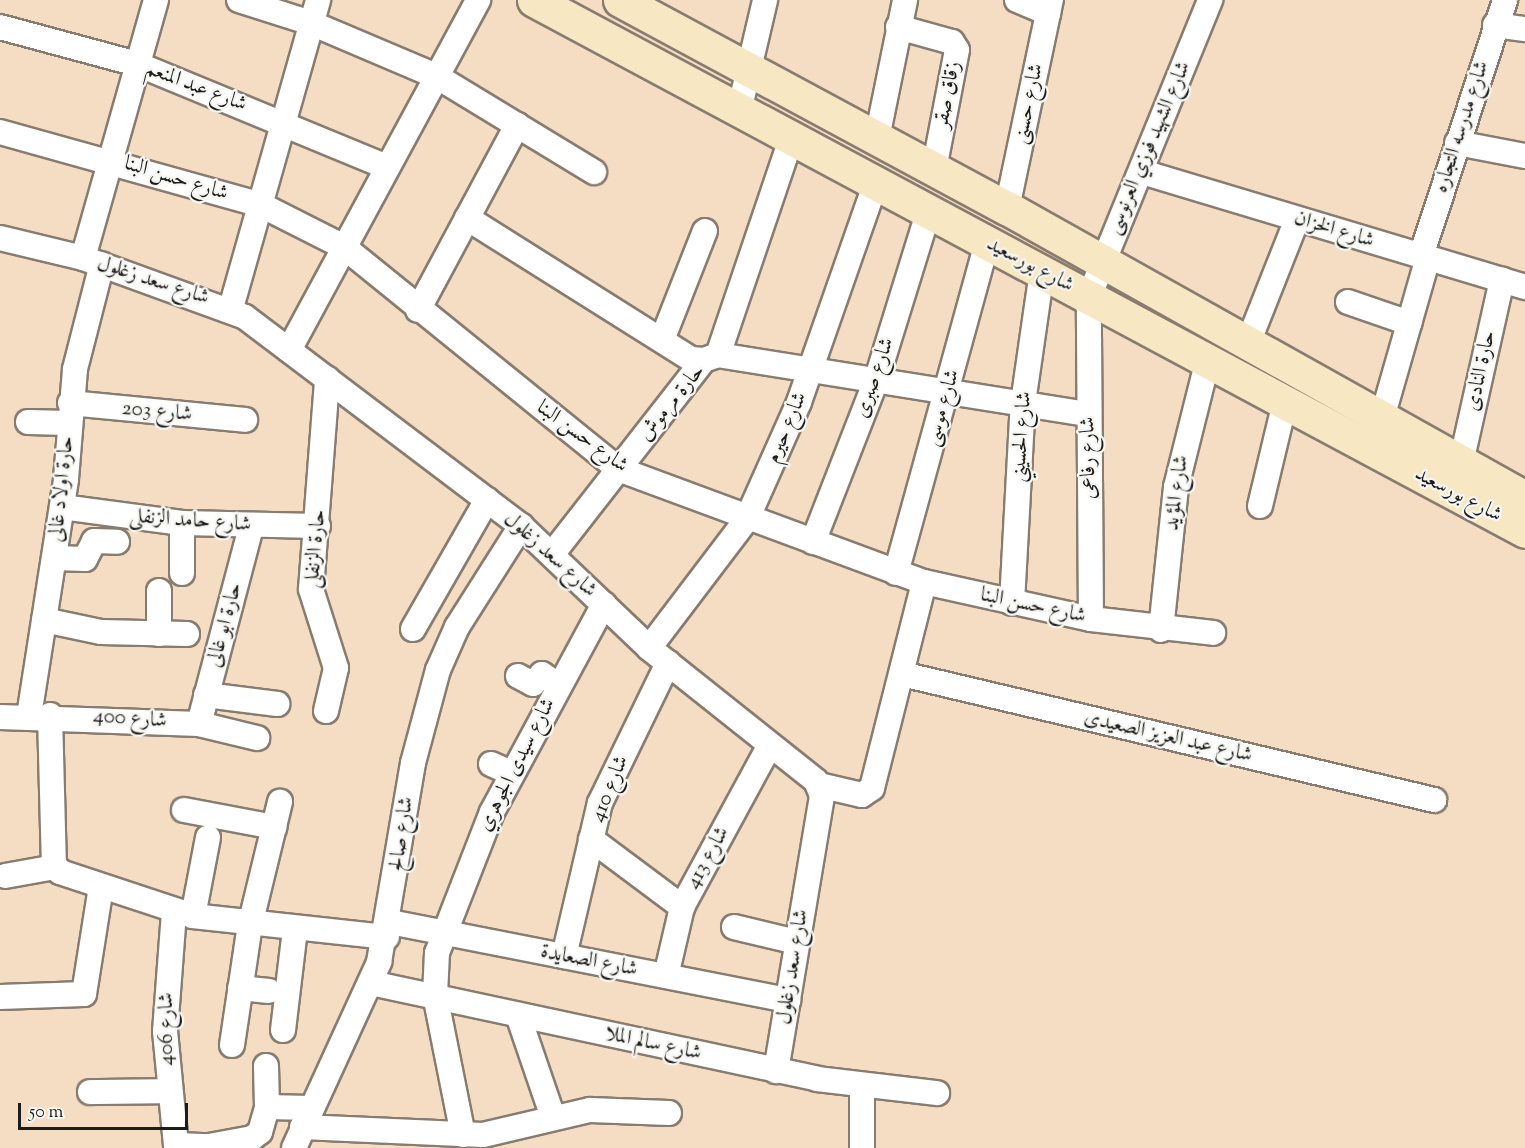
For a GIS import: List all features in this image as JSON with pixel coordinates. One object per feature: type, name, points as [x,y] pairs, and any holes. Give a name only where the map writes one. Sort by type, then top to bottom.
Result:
[{"type":"street","name":"حارة اولاد غالى","points":[[56,867],[40,715],[44,620],[62,507],[69,413],[111,159],[156,0]]},
{"type":"street","points":[[239,0],[311,23],[436,76],[594,172]]},
{"type":"street","points":[[231,308],[318,0]]},
{"type":"street","points":[[289,350],[385,166],[478,0]]},
{"type":"street","name":"شارع بورسعيد","points":[[534,0],[740,107],[1525,531]]},
{"type":"street","points":[[740,107],[751,70],[765,0]]},
{"type":"street","points":[[877,138],[905,0]]},
{"type":"street","points":[[1017,0],[1050,6]]},
{"type":"street","name":"شارع الشهيد فوزي العرنوسى","points":[[1089,297],[1100,260],[1142,172],[1210,0]]},
{"type":"street","name":"شارع مدرسه التجاره","points":[[1382,418],[1457,143],[1505,0]]},
{"type":"street","name":"شارع بورسعيد","points":[[623,1],[1007,208],[1525,498]]},
{"type":"street","name":"شارع حسنى","points":[[1007,208],[1050,6]]},
{"type":"street","points":[[1495,25],[1525,29]]},
{"type":"street","name":"شارع عبد المنعم","points":[[0,27],[137,64],[284,121],[385,166]]},
{"type":"street","name":"زقاق صقر","points":[[898,27],[952,42],[957,50],[934,169]]},
{"type":"street","points":[[418,310],[517,125]]},
{"type":"street","name":"شارع حسن البنا","points":[[0,132],[111,159],[261,205],[344,247],[418,310],[618,469],[747,519],[924,582],[1091,619],[1161,630],[1213,633]]},
{"type":"street","name":"حارة مرموش","points":[[553,553],[618,469],[711,358],[792,136]]},
{"type":"street","points":[[1457,143],[1525,156]]},
{"type":"street","name":"شارع الخزان","points":[[1142,172],[1525,287]]},
{"type":"street","name":"شارع حيرم","points":[[650,648],[747,519],[812,367],[876,182]]},
{"type":"street","name":"شارع صبرى","points":[[813,543],[877,378],[929,210]]},
{"type":"street","points":[[467,218],[662,340],[711,358],[812,367],[1089,414]]},
{"type":"street","points":[[1248,343],[1297,219]]},
{"type":"street","points":[[662,340],[705,231]]},
{"type":"street","name":"شارع سعد زغلول","points":[[0,238],[93,261],[231,308],[521,526],[553,553],[650,648],[819,785],[776,1071]]},
{"type":"street","name":"شارع موسى","points":[[896,573],[948,391],[987,242]]},
{"type":"street","name":"شارع الحسيني","points":[[1012,603],[1023,403],[1042,271]]},
{"type":"street","name":"حارة النادى","points":[[1461,463],[1502,280]]},
{"type":"street","name":"شارع رفاعى","points":[[1089,297],[1091,619]]},
{"type":"street","points":[[1348,302],[1408,323]]},
{"type":"street","name":"شارع المؤيد","points":[[1161,630],[1176,487],[1208,360]]},
{"type":"street","name":"حارة الزنفلى","points":[[326,711],[336,668],[311,589],[318,526],[327,379]]},
{"type":"street","points":[[1260,506],[1285,402]]},
{"type":"street","name":"شارع 203","points":[[28,422],[69,413],[245,420]]},
{"type":"street","points":[[413,629],[424,589],[487,500]]},
{"type":"street","name":"شارع حامد الزنفلى","points":[[62,507],[182,523],[251,527],[318,526]]},
{"type":"street","points":[[182,523],[182,573]]},
{"type":"street","name":"شارع صالح","points":[[302,1128],[371,983],[388,929],[413,763],[434,682],[457,627],[521,526]]},
{"type":"street","name":"حارة ابو غالى","points":[[199,724],[251,527]]},
{"type":"street","points":[[54,558],[85,559],[94,541],[117,542]]},
{"type":"street","points":[[819,785],[867,793],[902,674],[924,582]]},
{"type":"street","points":[[159,591],[159,634]]},
{"type":"street","name":"شارع سيدى الجوهري","points":[[435,995],[445,933],[501,768],[557,685],[604,604]]},
{"type":"street","points":[[44,620],[101,632],[187,634]]},
{"type":"street","name":"شارع 410","points":[[564,956],[600,803],[668,663]]},
{"type":"street","points":[[518,676],[533,684],[542,674],[557,685]]},
{"type":"street","name":"شارع عبد العزيز الصعيدى","points":[[902,674],[1434,800]]},
{"type":"street","points":[[206,695],[277,704]]},
{"type":"street","name":"شارع 400","points":[[0,717],[40,715],[199,724],[257,738]]},
{"type":"street","name":"شارع 413","points":[[666,976],[682,906],[770,747]]},
{"type":"street","points":[[231,1045],[250,925],[279,802]]},
{"type":"street","points":[[184,810],[274,827]]},
{"type":"street","name":"شارع 406","points":[[208,837],[183,914],[166,1001],[168,1091],[176,1145],[209,1146],[252,1138],[260,1132],[267,1107]]},
{"type":"street","points":[[591,839],[682,906]]},
{"type":"street","points":[[4,876],[56,867],[100,887],[183,914],[250,925],[295,929],[388,929]]},
{"type":"street","points":[[0,997],[84,994],[100,887]]},
{"type":"street","points":[[734,927],[797,942]]},
{"type":"street","points":[[283,1030],[295,929]]},
{"type":"street","name":"شارع الصعايدة","points":[[388,929],[445,933],[788,1000]]},
{"type":"street","name":"شارع سالم الملا","points":[[371,983],[435,995],[776,1071],[862,1086],[937,1093]]},
{"type":"street","points":[[240,988],[269,991]]},
{"type":"street","points":[[435,995],[463,1135]]},
{"type":"street","points":[[518,1015],[554,1117]]},
{"type":"street","points":[[266,1066],[267,1107],[302,1128],[463,1135],[590,1110],[669,1113]]},
{"type":"street","points":[[862,1086],[862,1148]]},
{"type":"street","points":[[90,1092],[168,1091]]}]
